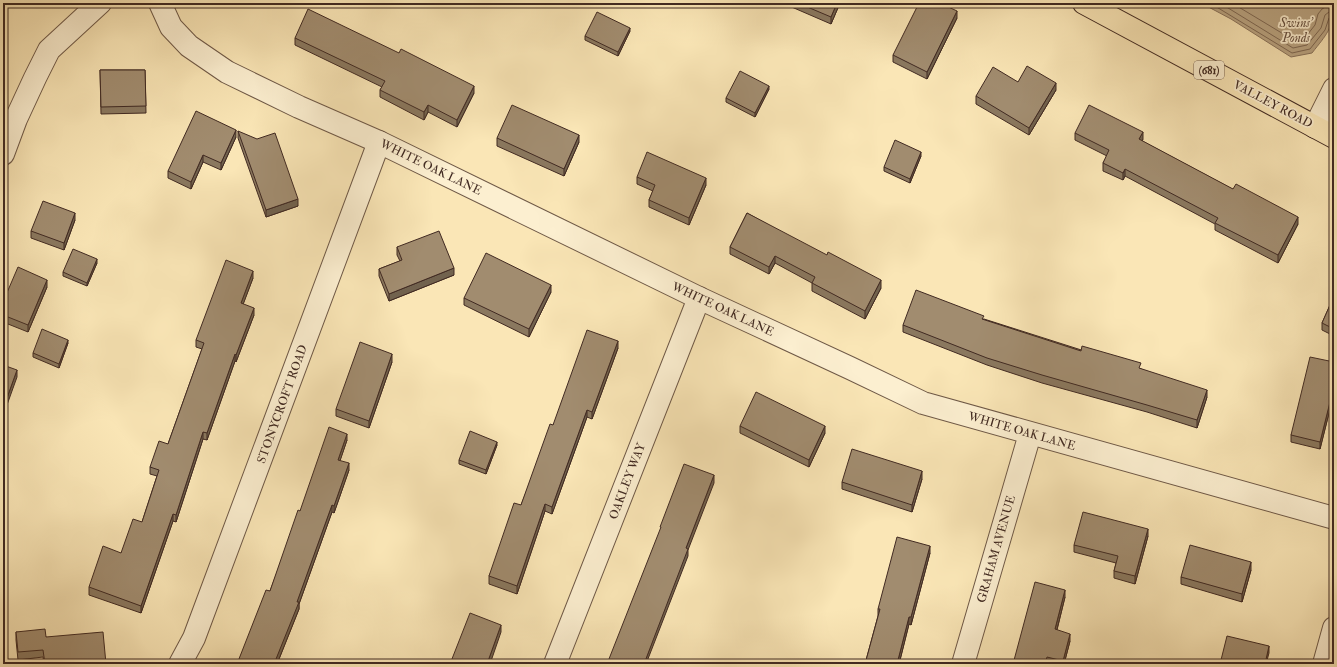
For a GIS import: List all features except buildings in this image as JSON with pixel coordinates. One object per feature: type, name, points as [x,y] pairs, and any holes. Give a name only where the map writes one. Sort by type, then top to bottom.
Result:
[{"type":"main road","name":"VALLEY ROAD","points":[[1084,3],[1334,137]]},
{"type":"street","points":[[3,154],[16,119],[49,50],[100,3]]},
{"type":"street","name":"WHITE OAK LANE","points":[[160,3],[171,27],[189,46],[227,72],[299,107],[379,142],[699,298],[923,403],[1334,518]]},
{"type":"street","points":[[1315,127],[1334,89]]},
{"type":"street","name":"STONYCROFT ROAD","points":[[180,664],[194,638],[379,142]]},
{"type":"street","name":"OAKLEY WAY","points":[[555,664],[699,298]]},
{"type":"street","name":"GRAHAM AVENUE","points":[[962,664],[1030,434]]},
{"type":"street","points":[[1324,664],[1334,628]]},
{"type":"water","name":"Swins' Ponds","points":[[1201,3],[1334,3],[1334,12],[1328,31],[1312,53],[1291,57],[1231,19]]}]
